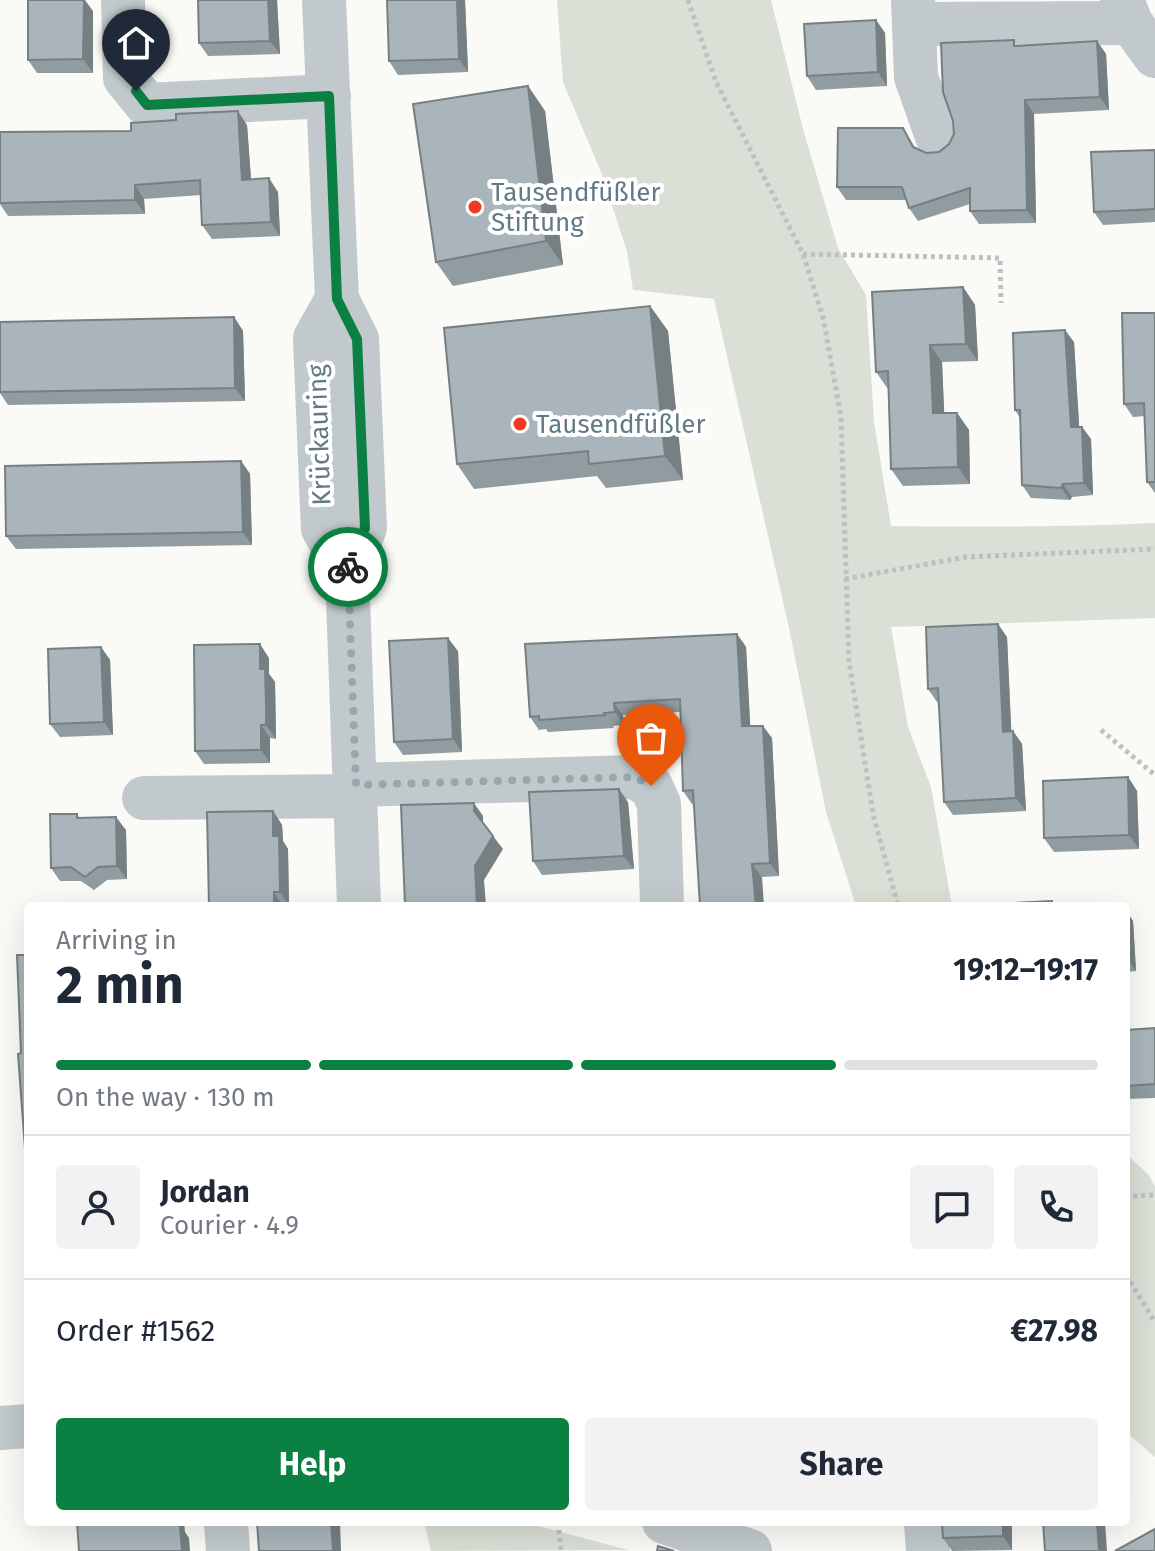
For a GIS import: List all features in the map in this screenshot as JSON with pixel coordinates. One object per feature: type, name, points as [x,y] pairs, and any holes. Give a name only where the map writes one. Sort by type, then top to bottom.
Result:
[{"type":"street","points":[[123,0],[125,78],[147,105],[329,96]]},
{"type":"street","name":"Krückauring","points":[[324,0],[337,299],[315,338],[323,529],[347,570],[359,902]]},
{"type":"street","points":[[939,142],[916,77],[914,12],[1136,26]]},
{"type":"street","points":[[144,798],[634,777],[651,786],[659,804],[662,902]]},
{"type":"street","points":[[0,1428],[24,1426]]},
{"type":"street","points":[[226,1526],[228,1551]]},
{"type":"street","points":[[688,1526],[750,1551]]},
{"type":"street","points":[[926,1526],[928,1551]]},
{"type":"path","points":[[688,0],[716,82],[803,254],[823,317],[841,417],[849,661],[873,814],[897,902]]},
{"type":"path","points":[[803,254],[1000,258],[1001,303]]},
{"type":"path","points":[[845,579],[966,557],[1155,549]]},
{"type":"path","points":[[1101,730],[1155,775]]},
{"type":"path","points":[[1130,1198],[1155,1195]]},
{"type":"path","points":[[1130,1281],[1155,1322]]},
{"type":"path","points":[[558,1526],[561,1551]]},
{"type":"shaded area","points":[[557,0],[771,0],[803,129],[838,248],[866,295],[874,422],[891,526],[1155,523],[1155,618],[891,627],[908,727],[931,787],[951,902],[855,902],[826,812],[789,628],[714,299],[633,290],[627,251],[601,172],[563,82]]},
{"type":"shaded area","points":[[1130,1158],[1149,1175],[1155,1187],[1155,1457],[1130,1435]]},
{"type":"shaded area","points":[[425,1526],[538,1526],[628,1550],[431,1551]]},
{"type":"building","points":[[28,0],[84,0],[83,59],[28,60]]},
{"type":"building","points":[[198,0],[268,0],[270,41],[199,43]]},
{"type":"building","points":[[387,0],[457,0],[459,59],[389,61]]},
{"type":"building","points":[[876,20],[878,72],[807,76],[804,24]]},
{"type":"building","points":[[1014,40],[1014,46],[1097,41],[1100,97],[1025,100],[1027,210],[970,211],[970,188],[909,208],[902,187],[837,187],[838,128],[903,128],[913,147],[926,153],[939,152],[949,144],[954,134],[943,92],[941,43]]},
{"type":"building","points":[[528,86],[546,241],[436,262],[413,104]]},
{"type":"building","points":[[238,111],[242,180],[269,178],[271,222],[202,225],[200,180],[135,185],[135,200],[0,203],[0,132],[131,131],[131,123],[176,120],[176,114]]},
{"type":"building","points":[[1155,150],[1155,209],[1094,212],[1091,152]]},
{"type":"building","points":[[963,287],[966,344],[930,345],[933,413],[957,413],[958,467],[891,469],[888,371],[876,372],[872,292]]},
{"type":"building","points":[[650,306],[665,456],[589,464],[588,451],[457,464],[444,328]]},
{"type":"building","points":[[1122,313],[1155,313],[1155,482],[1147,482],[1144,403],[1124,404]]},
{"type":"building","points":[[234,317],[235,388],[0,392],[0,322]]},
{"type":"building","points":[[1065,330],[1071,427],[1082,427],[1084,483],[1063,484],[1061,488],[1022,485],[1020,410],[1015,410],[1013,333]]},
{"type":"building","points":[[241,461],[243,532],[6,536],[5,466]]},
{"type":"building","points":[[998,624],[1003,732],[1013,731],[1016,798],[944,802],[938,688],[928,689],[926,627]]},
{"type":"building","points":[[737,634],[742,726],[763,726],[770,863],[752,864],[756,902],[700,902],[693,790],[683,791],[680,699],[614,703],[615,712],[605,715],[539,720],[539,716],[530,717],[525,644]]},
{"type":"building","points":[[448,638],[453,739],[394,742],[389,641]]},
{"type":"building","points":[[260,644],[260,669],[265,669],[266,705],[266,725],[261,725],[261,750],[195,751],[194,645]]},
{"type":"building","points":[[101,647],[104,722],[50,724],[48,649]]},
{"type":"building","points":[[1128,777],[1129,835],[1044,838],[1043,781]]},
{"type":"building","points":[[619,789],[624,856],[533,861],[529,792]]},
{"type":"building","points":[[474,803],[474,811],[493,836],[475,866],[477,902],[405,902],[401,805]]},
{"type":"building","points":[[273,811],[273,836],[279,836],[280,892],[274,892],[274,902],[209,902],[207,812]]},
{"type":"building","points":[[50,814],[77,814],[77,818],[116,817],[117,866],[98,867],[85,877],[71,867],[51,868]]},
{"type":"building","points":[[17,955],[24,955],[24,1135],[18,1054],[21,1053]]},
{"type":"building","points":[[1155,1028],[1155,1084],[1130,1086],[1130,1030]]},
{"type":"building","points":[[77,1526],[180,1526],[182,1551],[79,1551]]},
{"type":"building","points":[[257,1526],[331,1526],[333,1551],[259,1551]]},
{"type":"building","points":[[942,1526],[1003,1526],[1003,1536],[943,1538]]},
{"type":"building","points":[[1043,1526],[1097,1526],[1099,1551],[1045,1551]]},
{"type":"building","points":[[1155,1529],[1155,1551],[1115,1551]]},
{"type":"building","points":[[658,1546],[674,1551],[657,1551]]},
{"type":"way so far","points":[[348,567],[356,785],[634,777],[651,786]]},
{"type":"place","name":"Tausendfüßler Stiftung","points":[[475,207]]},
{"type":"place","name":"Tausendfüßler","points":[[520,424]]},
{"type":"route","points":[[136,91],[147,105],[329,96],[337,299],[357,339],[365,528],[348,567]]}]
